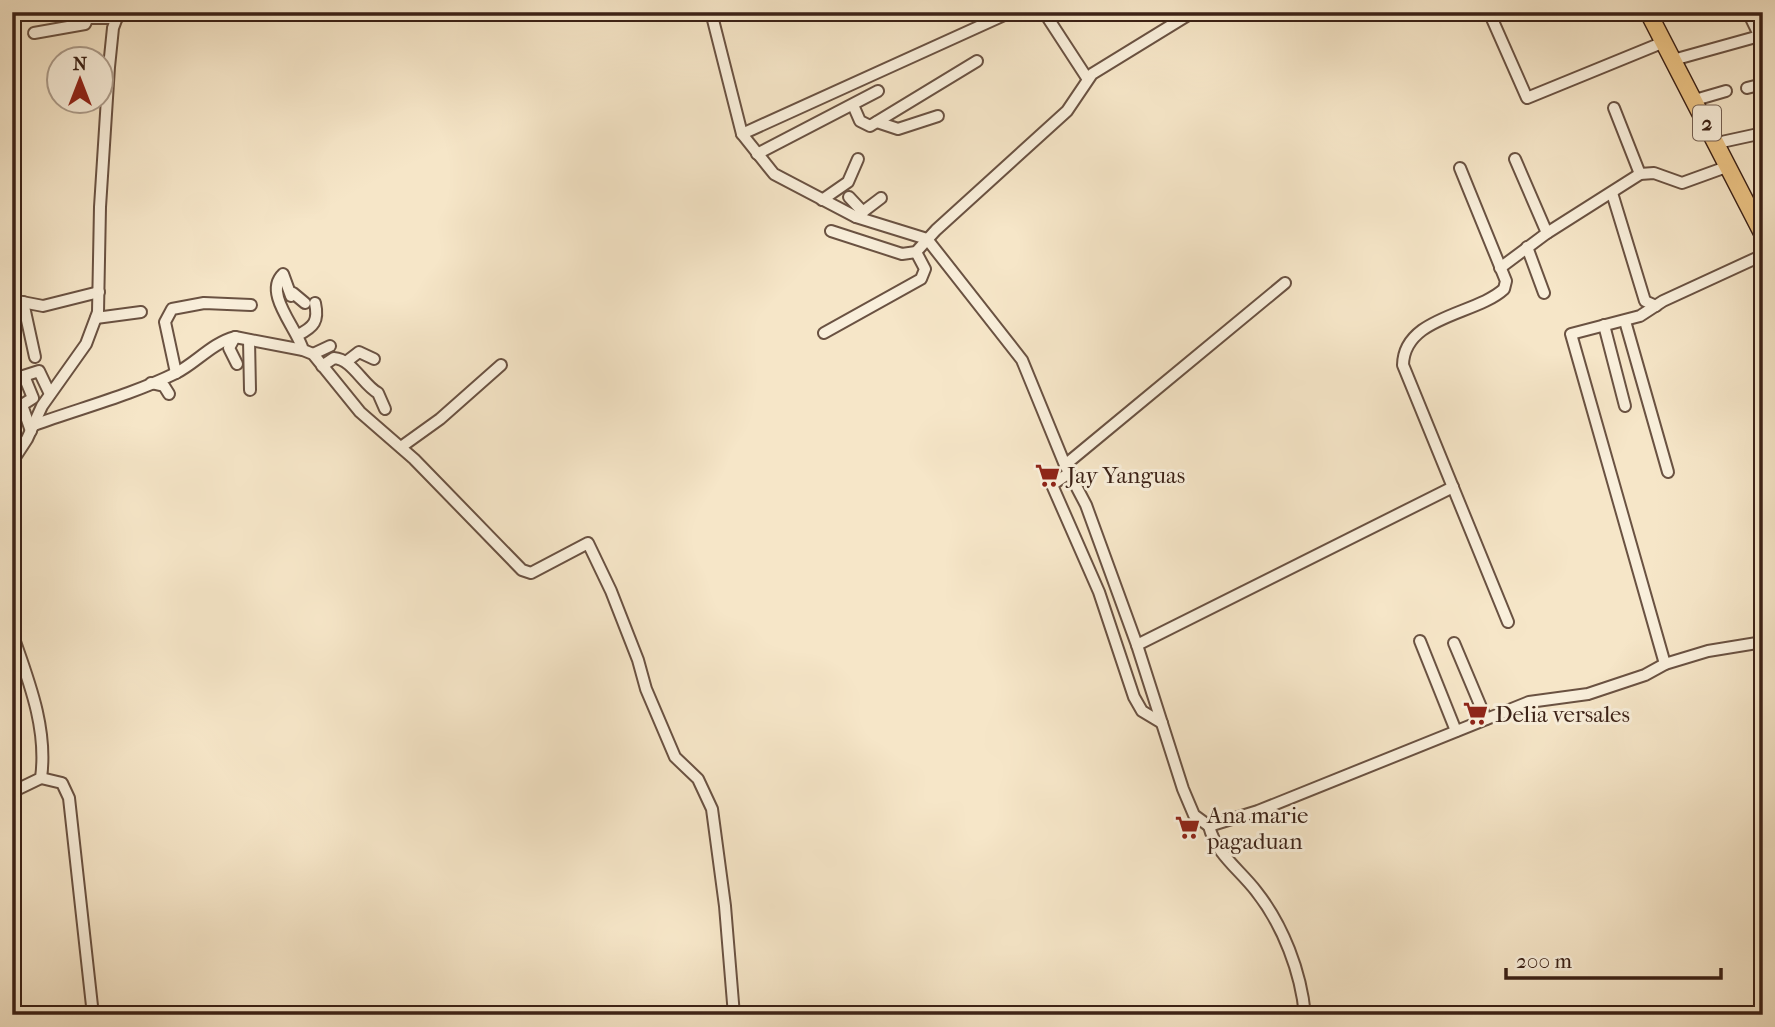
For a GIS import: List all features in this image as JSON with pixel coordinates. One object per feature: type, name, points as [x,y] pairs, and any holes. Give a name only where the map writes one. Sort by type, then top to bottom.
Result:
[{"type":"highway","name":"2","points":[[1648,12],[1763,235]]},
{"type":"street","points":[[711,12],[742,134],[774,174],[822,200],[927,239],[1022,360],[1067,469],[1086,505],[1137,645],[1194,815],[1209,826],[1219,851],[1257,892],[1270,914],[1303,988],[1305,1015]]},
{"type":"street","points":[[742,134],[1011,12]]},
{"type":"street","points":[[1044,12],[1087,78]]},
{"type":"street","points":[[831,231],[902,254],[916,252],[1067,111],[1087,78],[1193,12]]},
{"type":"street","points":[[1489,12],[1527,98],[1664,42]]},
{"type":"street","points":[[1673,60],[1762,39],[1748,12]]},
{"type":"street","points":[[12,462],[50,394],[76,360],[96,318],[108,79],[113,28],[118,15],[84,15],[85,23],[34,33]]},
{"type":"street","points":[[853,105],[865,127],[977,61]]},
{"type":"street","points":[[1747,88],[1763,84]]},
{"type":"street","points":[[757,153],[878,91]]},
{"type":"street","points":[[1695,100],[1726,92]]},
{"type":"street","points":[[1614,108],[1640,174]]},
{"type":"street","points":[[877,122],[887,128],[898,129],[938,116]]},
{"type":"street","points":[[1717,143],[1763,133]]},
{"type":"street","points":[[822,200],[848,182],[858,159]]},
{"type":"street","points":[[1515,159],[1547,233]]},
{"type":"street","points":[[1500,268],[1547,233],[1640,174],[1654,173],[1682,183],[1729,166]]},
{"type":"street","points":[[1460,168],[1506,281],[1504,289],[1440,319],[1412,341],[1403,358],[1405,373],[1508,622]]},
{"type":"street","points":[[1612,193],[1645,301],[1656,306]]},
{"type":"street","points":[[849,197],[859,215]]},
{"type":"street","points":[[859,215],[881,198]]},
{"type":"street","points":[[1528,247],[1544,293]]},
{"type":"street","points":[[824,332],[921,279],[925,269],[916,252]]},
{"type":"street","points":[[1665,664],[1571,337],[1574,332],[1640,316],[1763,256]]},
{"type":"street","points":[[298,335],[316,324],[310,303],[294,293],[282,274],[275,289],[281,303],[298,335],[308,352],[323,366],[360,412],[401,447],[525,572],[536,571],[583,544],[590,546],[675,757],[698,779],[712,810],[725,906],[734,1015]]},
{"type":"street","points":[[1162,723],[1142,711],[1134,696],[1099,592],[1053,489],[1054,481],[1285,283]]},
{"type":"street","points":[[22,356],[35,356],[18,301],[43,306],[99,292]]},
{"type":"street","points":[[281,303],[294,293]]},
{"type":"street","points":[[176,373],[165,322],[172,309],[204,303],[251,305]]},
{"type":"street","points":[[96,318],[141,312]]},
{"type":"street","points":[[1625,321],[1668,472]]},
{"type":"street","points":[[1604,325],[1625,406]]},
{"type":"street","points":[[235,337],[229,348],[237,364]]},
{"type":"street","points":[[32,428],[176,373],[225,340],[235,337],[308,352],[330,346]]},
{"type":"street","points":[[249,340],[250,390]]},
{"type":"street","points":[[345,362],[359,352],[374,359]]},
{"type":"street","points":[[323,366],[334,358],[345,362],[370,389],[379,393],[385,409]]},
{"type":"street","points":[[401,447],[440,419],[501,365]]},
{"type":"street","points":[[32,428],[22,405],[33,398],[19,377],[40,372],[50,394]]},
{"type":"street","points":[[151,383],[164,386],[169,394]]},
{"type":"street","points":[[325,392],[337,386]]},
{"type":"street","points":[[1137,645],[1453,487]]},
{"type":"street","points":[[12,633],[36,706],[42,760],[41,778]]},
{"type":"street","points":[[1420,641],[1456,731]]},
{"type":"street","points":[[1209,826],[1258,811],[1529,702],[1588,694],[1645,675],[1665,664],[1708,651],[1763,642]]},
{"type":"street","points":[[1454,643],[1486,719]]},
{"type":"street","points":[[12,792],[41,778],[62,783],[69,798],[93,1015]]},
{"type":"place","name":"Jay Yanguas","points":[[1047,475]]},
{"type":"place","name":"Delia versales","points":[[1475,714]]},
{"type":"place","name":"Ana marie pagaduan","points":[[1187,828]]}]
